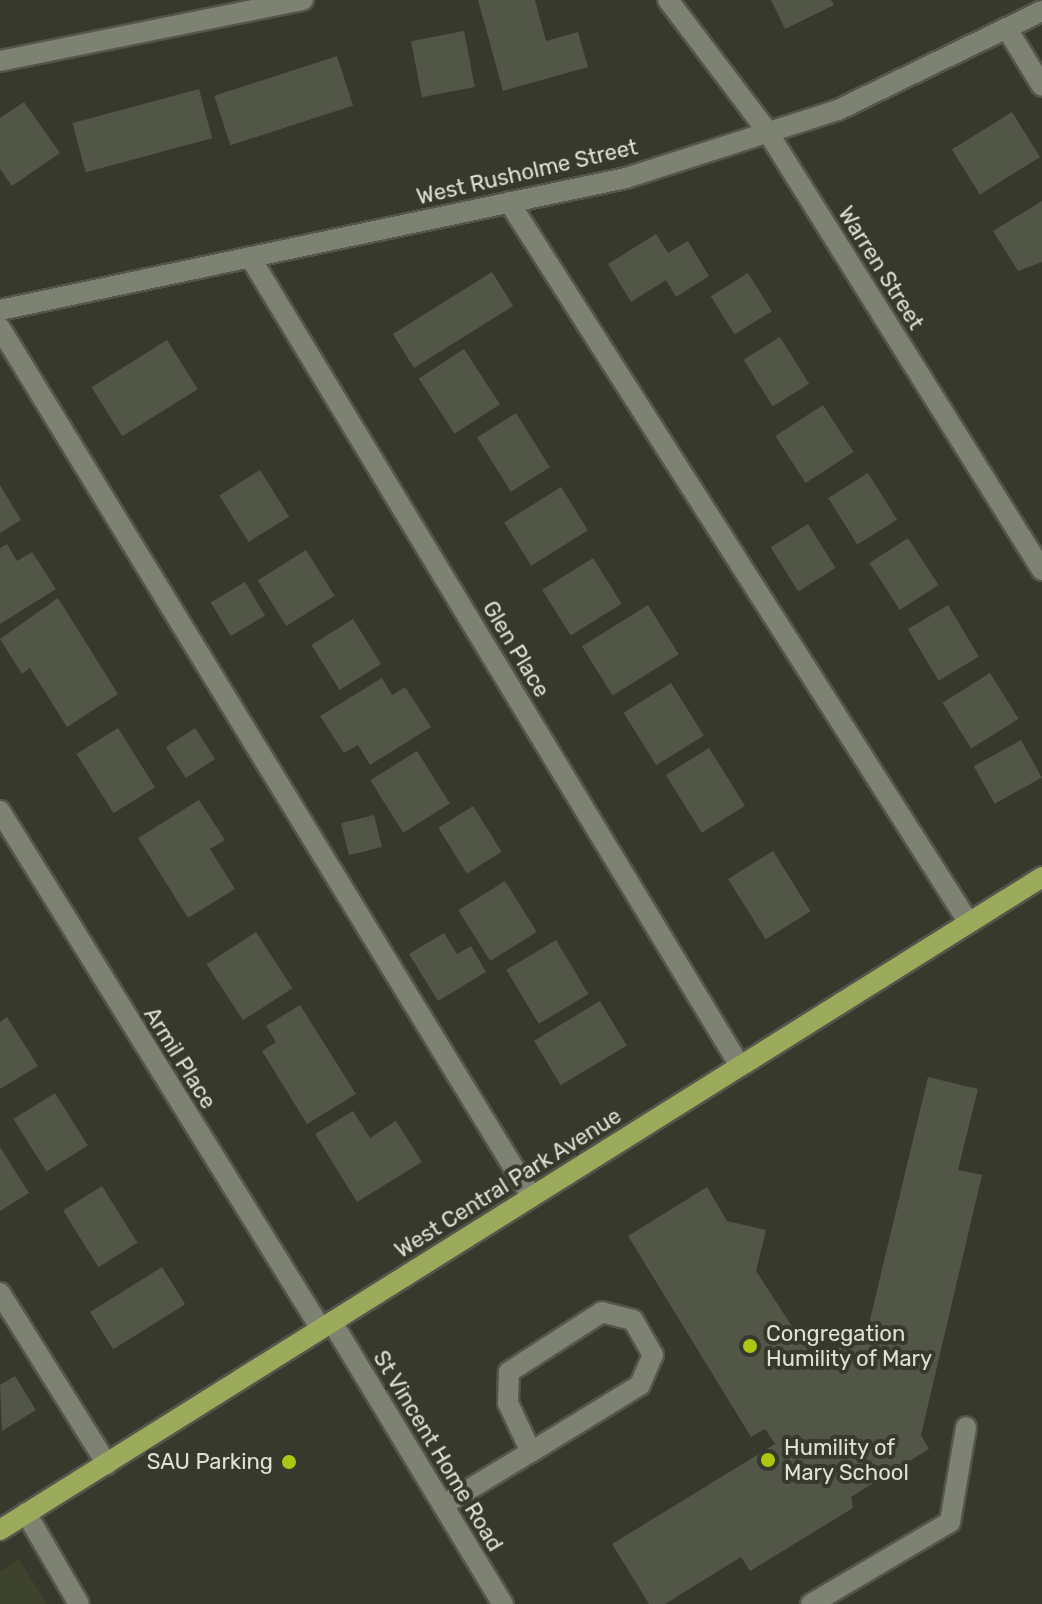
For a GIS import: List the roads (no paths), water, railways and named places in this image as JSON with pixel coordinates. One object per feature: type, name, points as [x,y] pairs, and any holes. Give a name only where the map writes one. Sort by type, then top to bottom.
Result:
[{"type":"main road","name":"West Central Park Avenue","points":[[0,1530],[1042,877]]},
{"type":"street","points":[[0,61],[303,0]]},
{"type":"street","name":"Warren Street","points":[[668,0],[767,131],[1042,570]]},
{"type":"street","name":"West Rusholme Street","points":[[0,310],[626,178],[838,110],[1009,32],[1042,11]]},
{"type":"street","points":[[1009,32],[1042,86]]},
{"type":"street","points":[[509,202],[969,923]]},
{"type":"street","name":"Glen Place","points":[[250,257],[740,1066]]},
{"type":"street","points":[[0,328],[531,1196]]},
{"type":"street","name":"Armil Place","points":[[0,811],[326,1326]]},
{"type":"street","points":[[0,1293],[107,1464]]},
{"type":"street","points":[[443,1505],[531,1452],[640,1385],[653,1355],[633,1320],[602,1312],[509,1372],[508,1403],[531,1452]]},
{"type":"street","name":"St Vincent Home Road","points":[[326,1326],[443,1505],[503,1604]]},
{"type":"street","points":[[811,1604],[950,1522],[966,1427]]},
{"type":"street","points":[[26,1513],[79,1604]]},
{"type":"place","name":"Congregation Humility of Mary","points":[[750,1346]]},
{"type":"place","name":"Humility of Mary School","points":[[768,1460]]},
{"type":"place","name":"SAU Parking","points":[[289,1462]]}]
